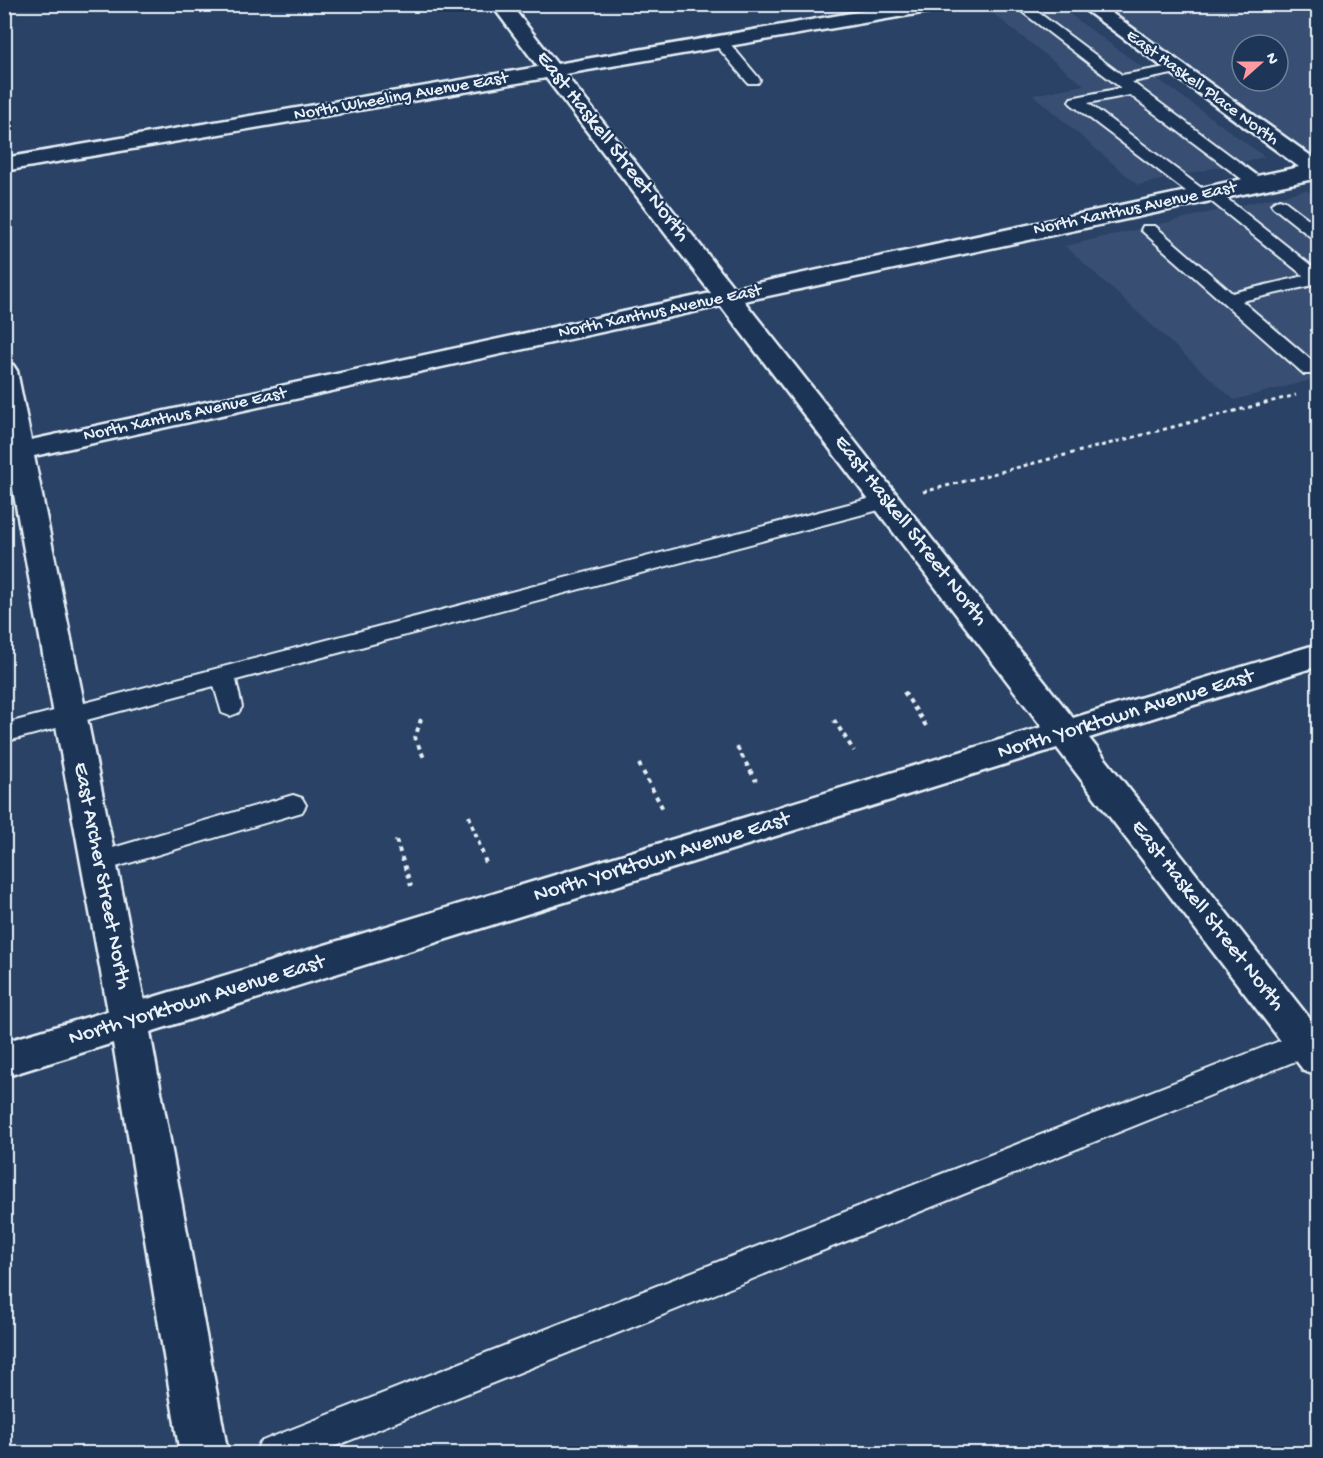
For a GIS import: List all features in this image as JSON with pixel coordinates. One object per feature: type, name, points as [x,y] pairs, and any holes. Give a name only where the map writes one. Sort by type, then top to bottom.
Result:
[{"type":"street","name":"East Haskell Street North","points":[[500,4],[887,501],[1065,734],[1315,1047]]},
{"type":"street","name":"North Wheeling Avenue East","points":[[4,165],[939,4]]},
{"type":"street","name":"East Haskell Place North","points":[[1086,4],[1317,171]]},
{"type":"street","name":"North Xanthus Avenue East","points":[[12,452],[1317,171]]},
{"type":"street","name":"East Archer Street North","points":[[4,371],[12,452],[70,716],[99,862],[204,1454]]},
{"type":"street","name":"North Yorktown Avenue East","points":[[4,1060],[1318,655]]},
{"type":"lane","points":[[1018,4],[1257,183]]},
{"type":"lane","points":[[721,42],[753,80]]},
{"type":"lane","points":[[1176,69],[1076,101],[1318,278]]},
{"type":"lane","points":[[1279,204],[1318,234]]},
{"type":"lane","points":[[1149,230],[1311,370]]},
{"type":"lane","points":[[1228,299],[1318,278]]},
{"type":"lane","points":[[4,733],[887,501]]},
{"type":"lane","points":[[223,676],[230,707]]},
{"type":"lane","points":[[99,862],[293,805]]},
{"type":"lane","points":[[272,1454],[1315,1047]]},
{"type":"path","points":[[887,501],[1307,392]]},
{"type":"path","points":[[904,692],[928,729]]},
{"type":"path","points":[[421,719],[415,738],[425,760]]},
{"type":"path","points":[[834,720],[854,752]]},
{"type":"path","points":[[737,747],[756,781]]},
{"type":"path","points":[[639,764],[663,809]]},
{"type":"path","points":[[469,816],[486,863]]},
{"type":"path","points":[[396,840],[411,886]]},
{"type":"shaded area","points":[[1031,5],[1057,5],[1265,157],[1138,185],[1033,95],[1084,85],[991,12]]},
{"type":"shaded area","points":[[1101,5],[1318,5],[1318,158]]},
{"type":"shaded area","points":[[1306,190],[1318,199],[1318,378],[1234,400],[1065,246]]}]
